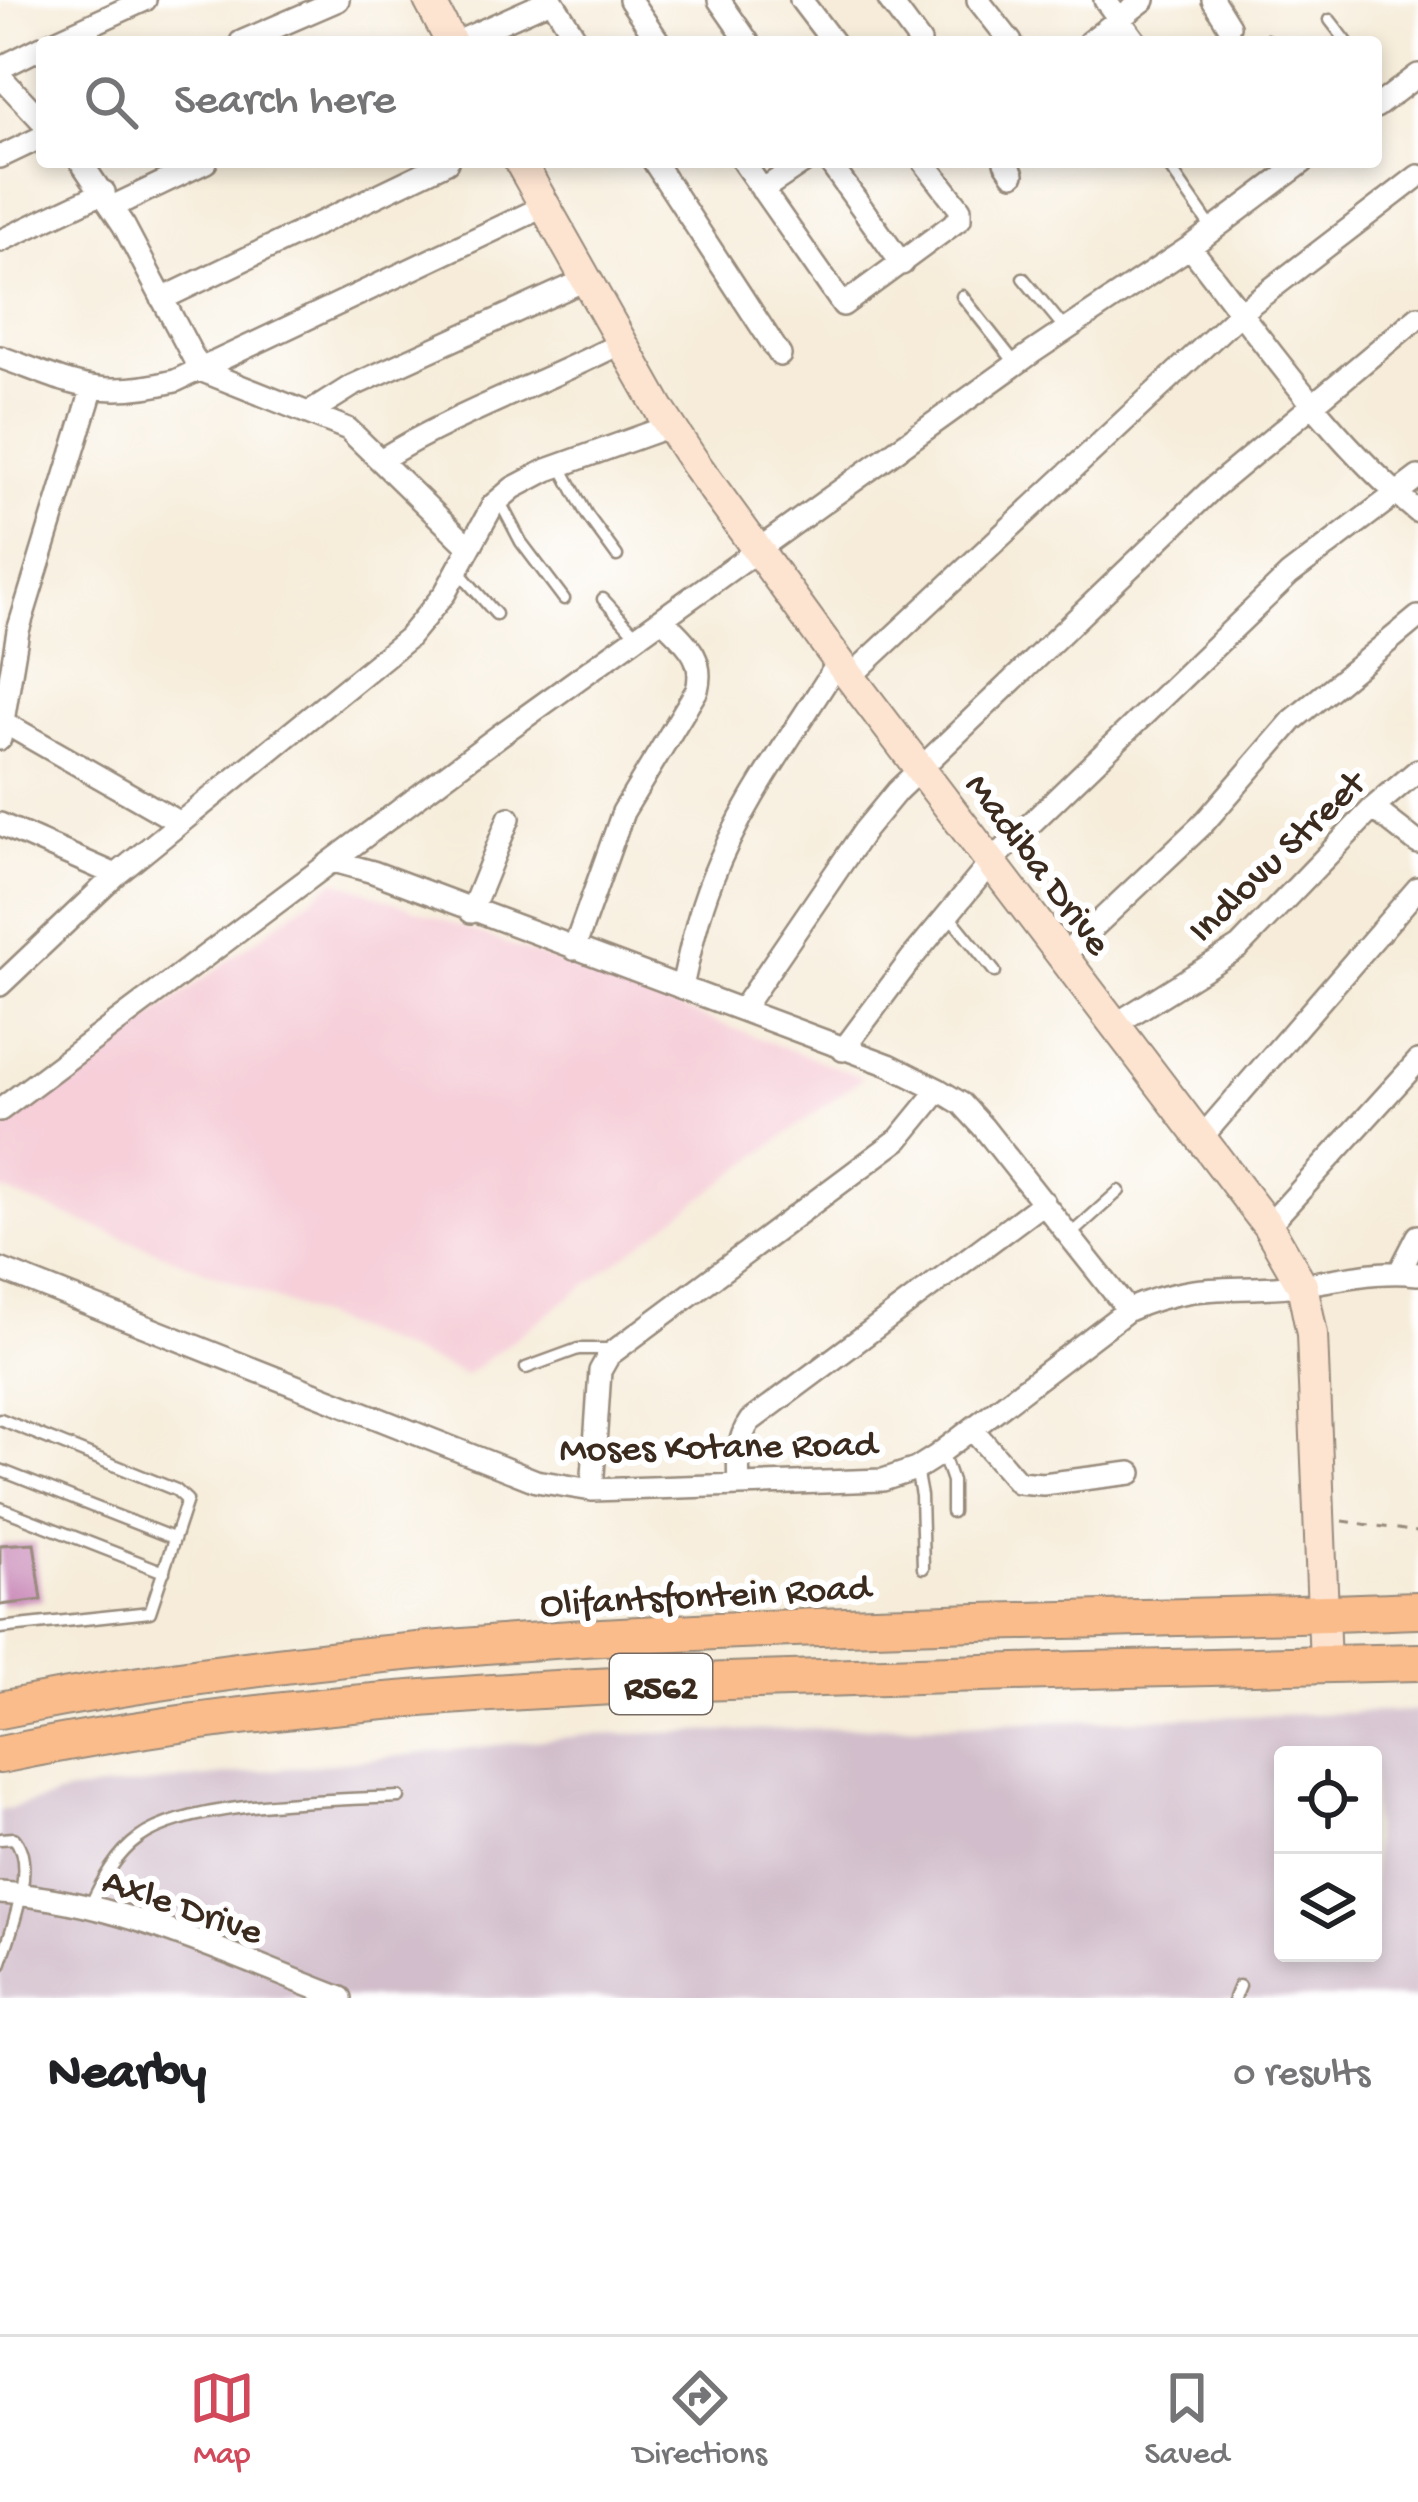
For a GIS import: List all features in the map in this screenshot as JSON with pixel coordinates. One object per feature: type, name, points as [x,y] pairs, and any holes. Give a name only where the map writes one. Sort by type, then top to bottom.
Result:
[{"type":"main road","name":"Olifantsfontein Road","points":[[0,1710],[200,1675],[438,1647],[1013,1620],[1418,1610]]},
{"type":"main road","name":"R562","points":[[0,1755],[165,1728],[435,1696],[859,1676],[1418,1661]]},
{"type":"street","points":[[66,36],[145,0]]},
{"type":"street","points":[[256,36],[338,0]]},
{"type":"street","points":[[428,0],[450,36]]},
{"type":"street","points":[[468,36],[552,0],[574,36]]},
{"type":"street","points":[[630,0],[655,36]]},
{"type":"street","points":[[719,0],[744,36]]},
{"type":"street","points":[[801,0],[828,36]]},
{"type":"street","points":[[889,0],[916,36]]},
{"type":"street","points":[[978,0],[1001,36]]},
{"type":"street","points":[[1093,36],[1112,9],[1144,0]]},
{"type":"street","points":[[1213,0],[1229,26]]},
{"type":"street","points":[[1112,9],[1132,36]]},
{"type":"street","points":[[36,51],[0,72],[36,114]]},
{"type":"street","points":[[1382,97],[1418,75]]},
{"type":"street","points":[[0,157],[36,139]]},
{"type":"street","points":[[85,168],[108,199],[200,370],[348,429],[469,547]]},
{"type":"street","points":[[0,242],[190,168]]},
{"type":"street","points":[[162,299],[435,168]]},
{"type":"street","name":"Madiba Drive","points":[[523,168],[670,425],[844,669],[1268,1226],[1302,1285],[1312,1334],[1325,1664]]},
{"type":"street","points":[[658,168],[780,355]]},
{"type":"street","points":[[746,168],[843,305],[960,219],[960,209],[929,168]]},
{"type":"street","points":[[762,190],[795,168]]},
{"type":"street","points":[[834,168],[902,264]]},
{"type":"street","points":[[0,1110],[637,636],[1295,168]]},
{"type":"street","points":[[682,987],[713,875],[746,811],[844,669],[1241,312],[1418,176]]},
{"type":"street","points":[[0,357],[92,390],[142,389],[200,370],[544,206]]},
{"type":"street","points":[[1190,247],[1312,401],[1418,512]]},
{"type":"street","points":[[309,413],[352,386],[586,279]]},
{"type":"street","points":[[743,1008],[864,831],[921,769],[1164,534],[1312,401],[1418,317]]},
{"type":"street","points":[[382,460],[442,426],[548,381],[623,342]]},
{"type":"street","points":[[92,390],[18,631],[2,730],[180,823]]},
{"type":"street","points":[[0,986],[116,875],[408,638],[434,609],[499,500],[530,478],[670,425]]},
{"type":"street","points":[[843,1049],[993,860],[1289,575],[1418,477]]},
{"type":"street","points":[[1063,956],[1203,824],[1293,720],[1418,617]]},
{"type":"street","points":[[574,949],[623,812],[660,744],[697,690],[701,673],[693,652],[662,619]]},
{"type":"street","name":"Indlovu Street","points":[[1116,1024],[1238,947],[1373,808],[1418,770]]},
{"type":"street","points":[[1373,808],[1418,843]]},
{"type":"street","points":[[471,912],[509,818]]},
{"type":"street","points":[[0,824],[116,875]]},
{"type":"street","points":[[334,861],[743,1008],[890,1065],[940,1090],[983,1127],[1128,1310]]},
{"type":"street","points":[[1202,1137],[1418,888]]},
{"type":"street","points":[[1268,1226],[1418,1061]]},
{"type":"street","points":[[592,1490],[600,1371],[616,1349],[899,1139],[940,1090]]},
{"type":"street","points":[[739,1485],[738,1448],[750,1420],[1044,1202]]},
{"type":"street","points":[[1409,1273],[1418,1236]]},
{"type":"street","name":"Moses Kotane Road","points":[[0,1269],[536,1480],[592,1490],[883,1480],[916,1469],[942,1452],[1128,1310],[1178,1291],[1302,1285],[1354,1275],[1409,1273]]},
{"type":"street","points":[[972,1429],[1018,1482],[1043,1484],[1130,1473]]},
{"type":"street","name":"Axle Drive","points":[[11,1893],[90,1906],[341,1998]]},
{"type":"lane","points":[[1330,20],[1342,36]]},
{"type":"lane","points":[[1170,168],[1213,230]]},
{"type":"lane","points":[[1023,278],[1066,330]]},
{"type":"lane","points":[[962,296],[1016,364]]},
{"type":"lane","points":[[560,465],[587,515],[617,556]]},
{"type":"lane","points":[[499,500],[521,542],[564,599]]},
{"type":"lane","points":[[458,571],[496,614]]},
{"type":"lane","points":[[603,599],[637,636]]},
{"type":"lane","points":[[948,914],[995,972]]},
{"type":"lane","points":[[1070,1235],[1119,1191]]},
{"type":"lane","points":[[526,1368],[578,1348],[616,1349]]},
{"type":"lane","points":[[0,1419],[187,1500],[150,1612],[0,1628]]},
{"type":"lane","points":[[942,1452],[952,1481],[952,1512]]},
{"type":"lane","points":[[916,1469],[923,1568]]},
{"type":"lane","points":[[0,1470],[173,1538]]},
{"type":"lane","points":[[0,1508],[164,1572]]},
{"type":"lane","points":[[90,1906],[123,1852],[142,1835],[182,1820],[276,1804],[399,1797]]},
{"type":"lane","points":[[0,1839],[14,1838],[21,1846],[0,1965]]},
{"type":"path","points":[[1319,1519],[1418,1532]]},
{"type":"shaded area","points":[[336,880],[863,1077],[466,1375],[0,1189],[0,1131]]},
{"type":"shaded area","points":[[1418,1711],[1418,1998],[0,1998],[0,1811],[73,1792],[588,1735]]},
{"type":"building","points":[[34,1543],[42,1600],[0,1605],[0,1545]]}]
